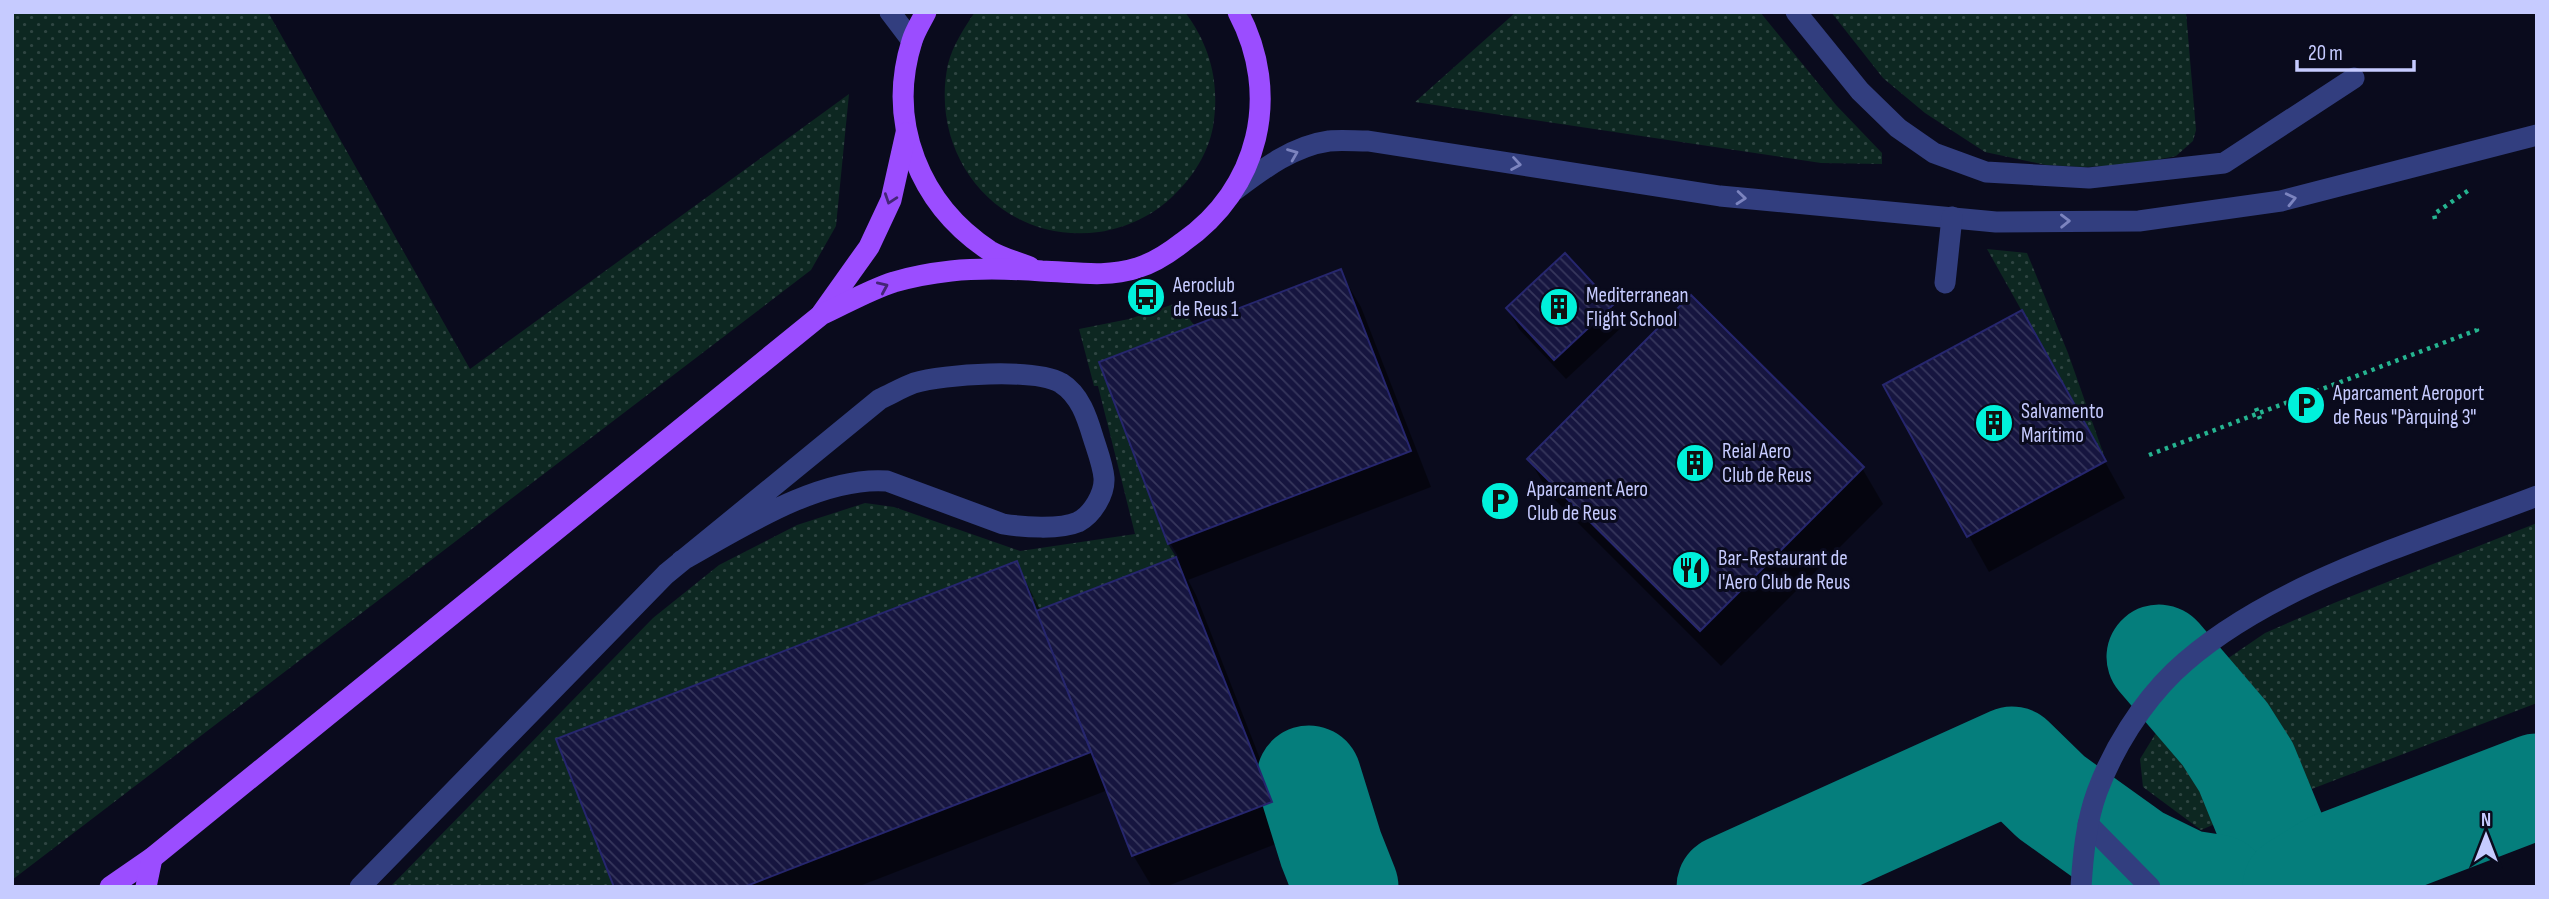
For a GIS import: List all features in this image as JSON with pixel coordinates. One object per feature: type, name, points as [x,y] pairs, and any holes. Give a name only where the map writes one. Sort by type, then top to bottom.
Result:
[{"type":"main road","points":[[926,12],[912,41],[903,87],[906,133],[923,180],[952,221],[992,252],[1039,271]]},
{"type":"main road","points":[[110,887],[152,858],[821,315],[894,282],[952,271],[1039,271],[1104,275],[1138,268],[1166,255],[1205,227],[1235,190],[1252,153],[1260,113],[1259,72],[1249,33],[1238,12]]},
{"type":"main road","points":[[821,315],[869,247],[886,212],[906,133]]},
{"type":"main road","points":[[146,887],[152,858]]},
{"type":"street","points":[[890,12],[912,41]]},
{"type":"street","points":[[1796,12],[1860,91],[1898,128],[1934,153],[1986,172],[2089,178],[2224,163],[2354,78]]},
{"type":"street","points":[[1235,190],[1270,163],[1297,152],[1327,141],[1368,141],[1720,196],[1997,222],[2138,221],[2281,201],[2537,135]]},
{"type":"street","points":[[1945,283],[1952,217]]},
{"type":"street","points":[[360,887],[681,561],[880,399],[915,383],[942,379],[1020,373],[1043,375],[1062,384],[1076,396],[1087,417],[1102,466],[1102,495],[1078,522],[1023,527],[1003,524],[887,481],[869,480],[847,484],[779,507],[681,561]]},
{"type":"street","points":[[2081,887],[2088,824],[2096,793],[2110,762],[2139,713],[2174,672],[2223,633],[2282,598],[2356,565],[2537,496]]},
{"type":"street","points":[[2088,824],[2150,887]]},
{"type":"path","points":[[2435,219],[2434,214],[2469,190]]},
{"type":"path","points":[[2149,455],[2382,369],[2477,330],[2475,325]]},
{"type":"green space","points":[[12,12],[268,12],[470,369],[849,94],[836,226],[811,270],[12,880]]},
{"type":"green space","points":[[975,12],[1185,12],[1207,52],[1214,81],[1215,111],[1211,137],[1199,164],[1181,188],[1149,214],[1130,224],[1099,232],[1064,232],[1031,224],[1003,209],[979,188],[961,162],[949,132],[945,99],[948,64],[956,43]]},
{"type":"green space","points":[[1516,12],[1760,12],[1836,105],[1882,153],[1882,164],[1821,163],[1415,102]]},
{"type":"green space","points":[[1831,12],[2186,12],[2196,130],[2193,141],[2176,156],[2132,165],[2046,165],[1985,152],[1925,113],[1883,78]]},
{"type":"green space","points":[[1987,249],[2027,253],[2068,353],[2106,461]]},
{"type":"green space","points":[[1177,303],[1194,325],[1099,363],[1168,544],[1176,557],[1036,611],[1017,561],[557,739],[614,887],[390,887],[653,618],[719,565],[797,525],[865,503],[894,507],[1020,551],[1135,534],[1098,386],[1094,386],[1079,329],[1129,319]]},
{"type":"green space","points":[[2537,523],[2537,703],[2309,790],[2241,726],[2202,676],[2265,633]]},
{"type":"green space","points":[[2170,710],[2198,739],[2215,766],[2215,824],[2201,830],[2143,787],[2140,759]]},
{"type":"building","name":"Mediterranean Flight School","points":[[1565,253],[1613,305],[1554,360],[1506,308]]},
{"type":"building","points":[[1341,269],[1411,451],[1168,544],[1099,362]]},
{"type":"building","name":"Reial Aero Club de Reus","points":[[1691,295],[1864,467],[1700,631],[1527,459]]},
{"type":"building","name":"Salvamento Marítimo","points":[[2022,310],[2106,461],[1967,537],[1883,385]]},
{"type":"building","points":[[1176,557],[1272,802],[1132,856],[1036,611]]},
{"type":"building","points":[[1017,561],[1091,752],[744,887],[614,887],[556,739]]},
{"type":"taxiway","points":[[2159,657],[2225,734],[2246,767],[2295,887]]},
{"type":"taxiway","points":[[1729,887],[2012,759],[2051,797],[2136,858],[2185,882],[2217,887]]},
{"type":"taxiway","points":[[1309,778],[1346,887]]},
{"type":"taxiway","points":[[2295,887],[2331,865],[2537,786]]},
{"type":"place","name":"Aeroclub de Reus 1","points":[[1146,297]]},
{"type":"place","name":"Mediterranean Flight School","points":[[1559,307]]},
{"type":"place","name":"Aparcament Aeroport de Reus \"Pàrquing 3\"","points":[[2306,405]]},
{"type":"place","name":"Salvamento Marítimo","points":[[1994,423]]},
{"type":"place","name":"Reial Aero Club de Reus","points":[[1695,463]]},
{"type":"place","name":"Aparcament Aero Club de Reus","points":[[1500,501]]},
{"type":"place","name":"Bar-Restaurant de l'Aero Club de Reus","points":[[1691,570]]}]
